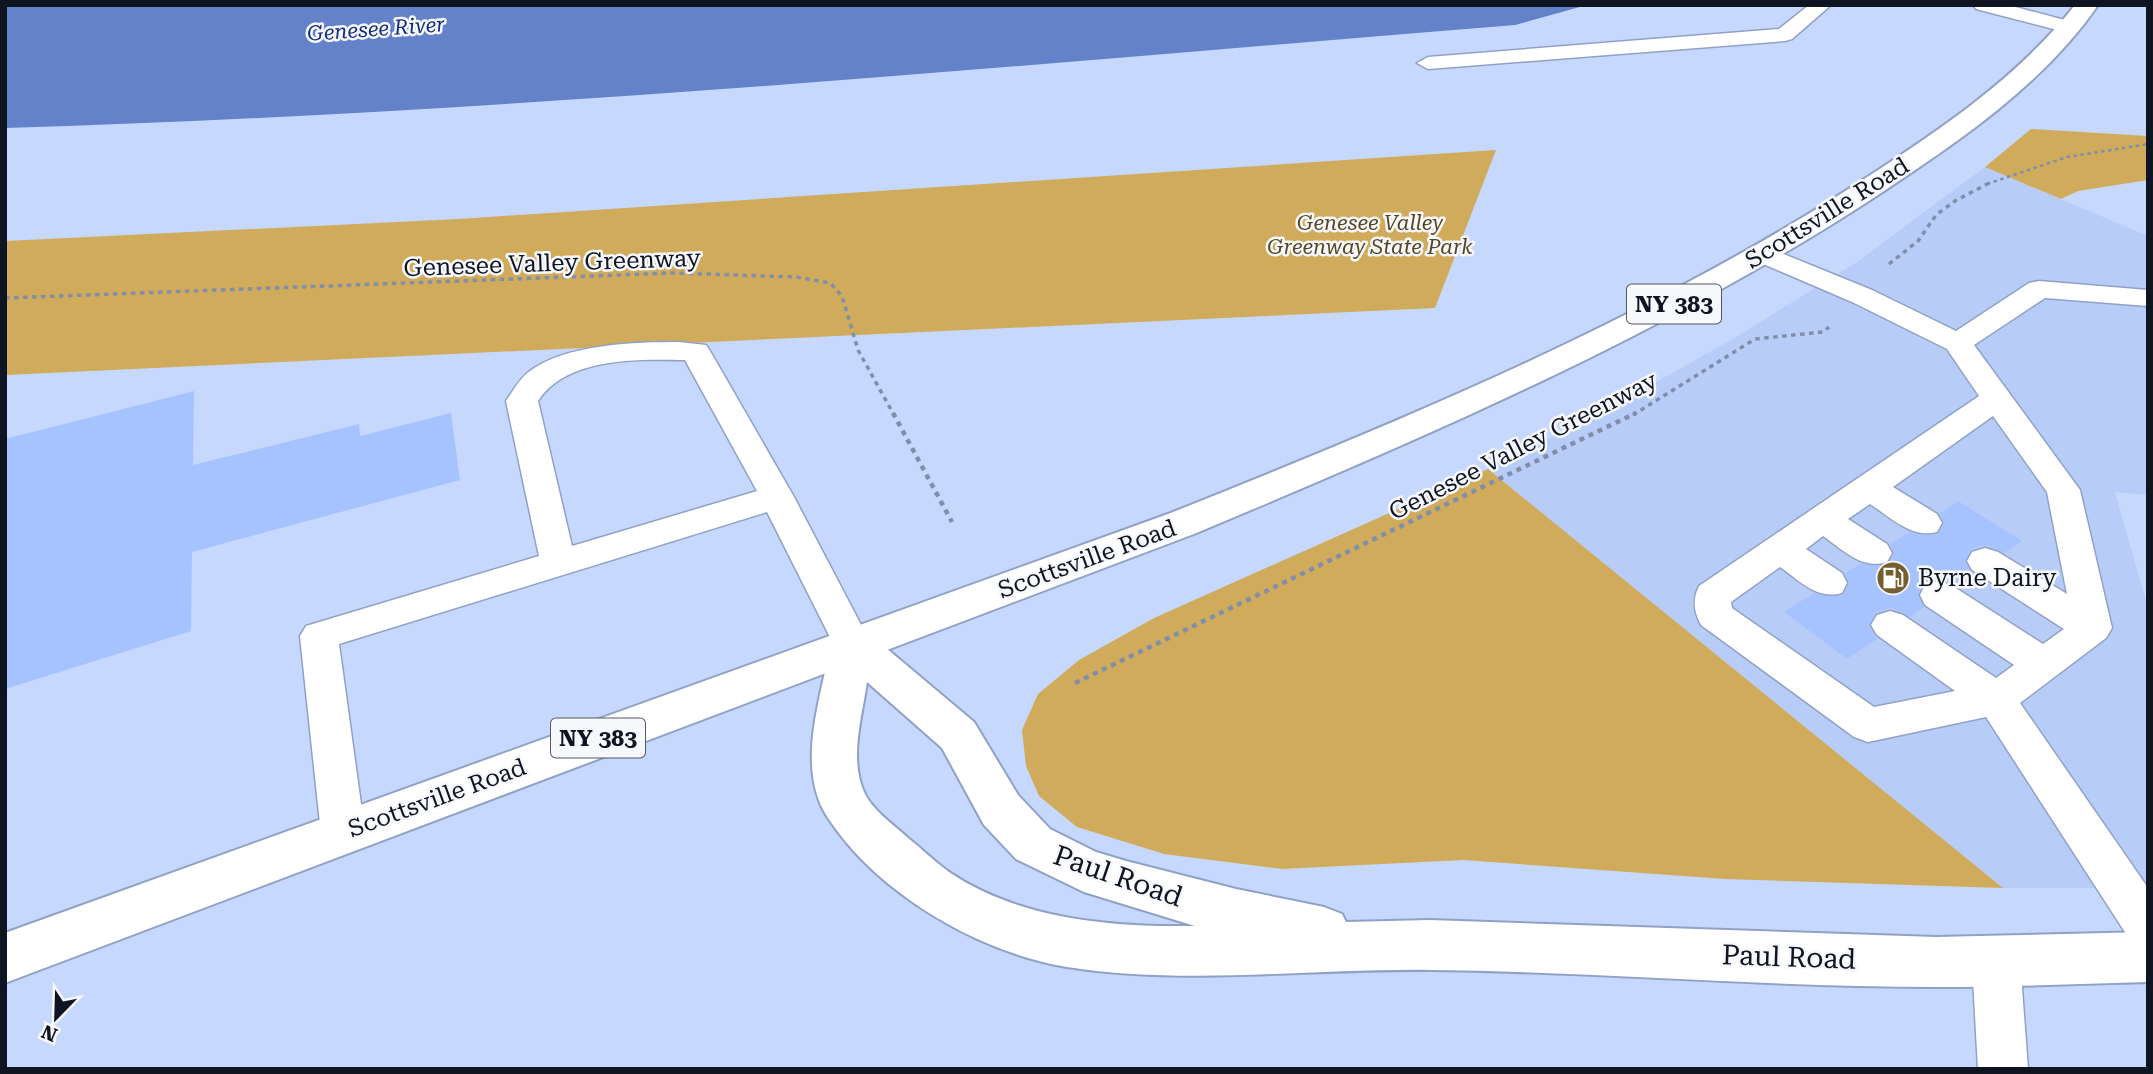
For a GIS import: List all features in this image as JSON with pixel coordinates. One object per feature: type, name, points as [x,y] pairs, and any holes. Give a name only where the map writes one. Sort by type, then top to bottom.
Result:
[{"type":"main road","name":"Scottsville Road","points":[[5,958],[1108,552],[1358,450],[1577,352],[1763,254],[1858,197],[1939,142],[1988,103],[2078,16]]},
{"type":"main road","name":"Paul Road","points":[[852,644],[833,759],[843,802],[867,832],[931,888],[971,911],[1015,929],[1065,942],[1161,951],[1430,945],[1996,961],[2148,957]]},
{"type":"main road","name":"Paul Road","points":[[852,644],[958,735],[1001,810],[1033,844],[1056,858],[1126,884],[1236,914],[1345,935],[1430,945]]},
{"type":"lane","points":[[1428,63],[1785,35],[1821,5]]},
{"type":"lane","points":[[1983,5],[2078,16]]},
{"type":"lane","points":[[1763,254],[1862,296],[1957,343],[2063,491],[2093,628]]},
{"type":"lane","points":[[1957,343],[2039,289],[2148,298]]},
{"type":"lane","points":[[558,563],[522,401],[540,377],[590,357],[668,350],[695,351],[777,496],[852,644]]},
{"type":"lane","points":[[1998,398],[1712,596],[1714,615],[1868,725],[1996,699],[2093,628]]},
{"type":"lane","points":[[1870,488],[1925,523]]},
{"type":"lane","points":[[343,833],[319,636],[777,496]]},
{"type":"lane","points":[[1824,520],[1874,553]]},
{"type":"lane","points":[[1782,550],[1829,583]]},
{"type":"lane","points":[[1985,561],[2093,628]]},
{"type":"lane","points":[[1938,595],[2043,664]]},
{"type":"lane","points":[[1890,625],[1996,699],[2148,928]]},
{"type":"lane","points":[[1996,961],[2003,1069]]},
{"type":"path","name":"Genesee Valley Greenway","points":[[1075,683],[1628,418],[1755,339],[1823,332],[1885,279],[1889,262],[1919,241],[1935,216],[1963,195],[2037,165],[2080,153],[2148,144]]},
{"type":"path","name":"Genesee Valley Greenway","points":[[5,298],[673,273],[796,277],[830,283],[842,296],[858,350],[952,522]]},
{"type":"shaded area","points":[[1985,167],[2148,236],[2148,495],[2115,492],[2148,608],[2148,888],[2003,888],[1488,469],[1606,410],[1733,339],[1857,262]]},
{"type":"green space","points":[[2031,129],[2148,136],[2148,180],[2078,191],[2061,199],[1985,167]]},
{"type":"green space","name":"Genesee Valley Greenway State Park","points":[[1496,150],[1435,308],[5,375],[5,241],[459,219]]},
{"type":"green space","points":[[1488,469],[2003,888],[1725,879],[1463,860],[1282,869],[1164,854],[1077,827],[1039,796],[1026,766],[1022,730],[1038,694],[1079,660],[1154,618]]},
{"type":"water","name":"Genesee River","points":[[5,5],[1587,5],[1515,25],[949,72],[572,100],[194,121],[5,128]]},
{"type":"building","points":[[194,391],[193,465],[359,424],[360,436],[451,413],[460,480],[192,552],[191,631],[5,689],[5,439]]},
{"type":"building","points":[[1958,501],[2022,541],[2004,553],[1986,545],[1971,549],[1965,562],[1973,574],[1956,585],[1939,578],[1924,582],[1918,594],[1924,607],[1910,617],[1891,608],[1876,612],[1869,626],[1877,639],[1847,659],[1784,612],[1814,593],[1842,596],[1849,584],[1845,573],[1860,564],[1887,565],[1894,554],[1890,544],[1910,532],[1937,535],[1944,524],[1940,513]]},
{"type":"place","name":"Byrne Dairy","points":[[1893,578]]}]
